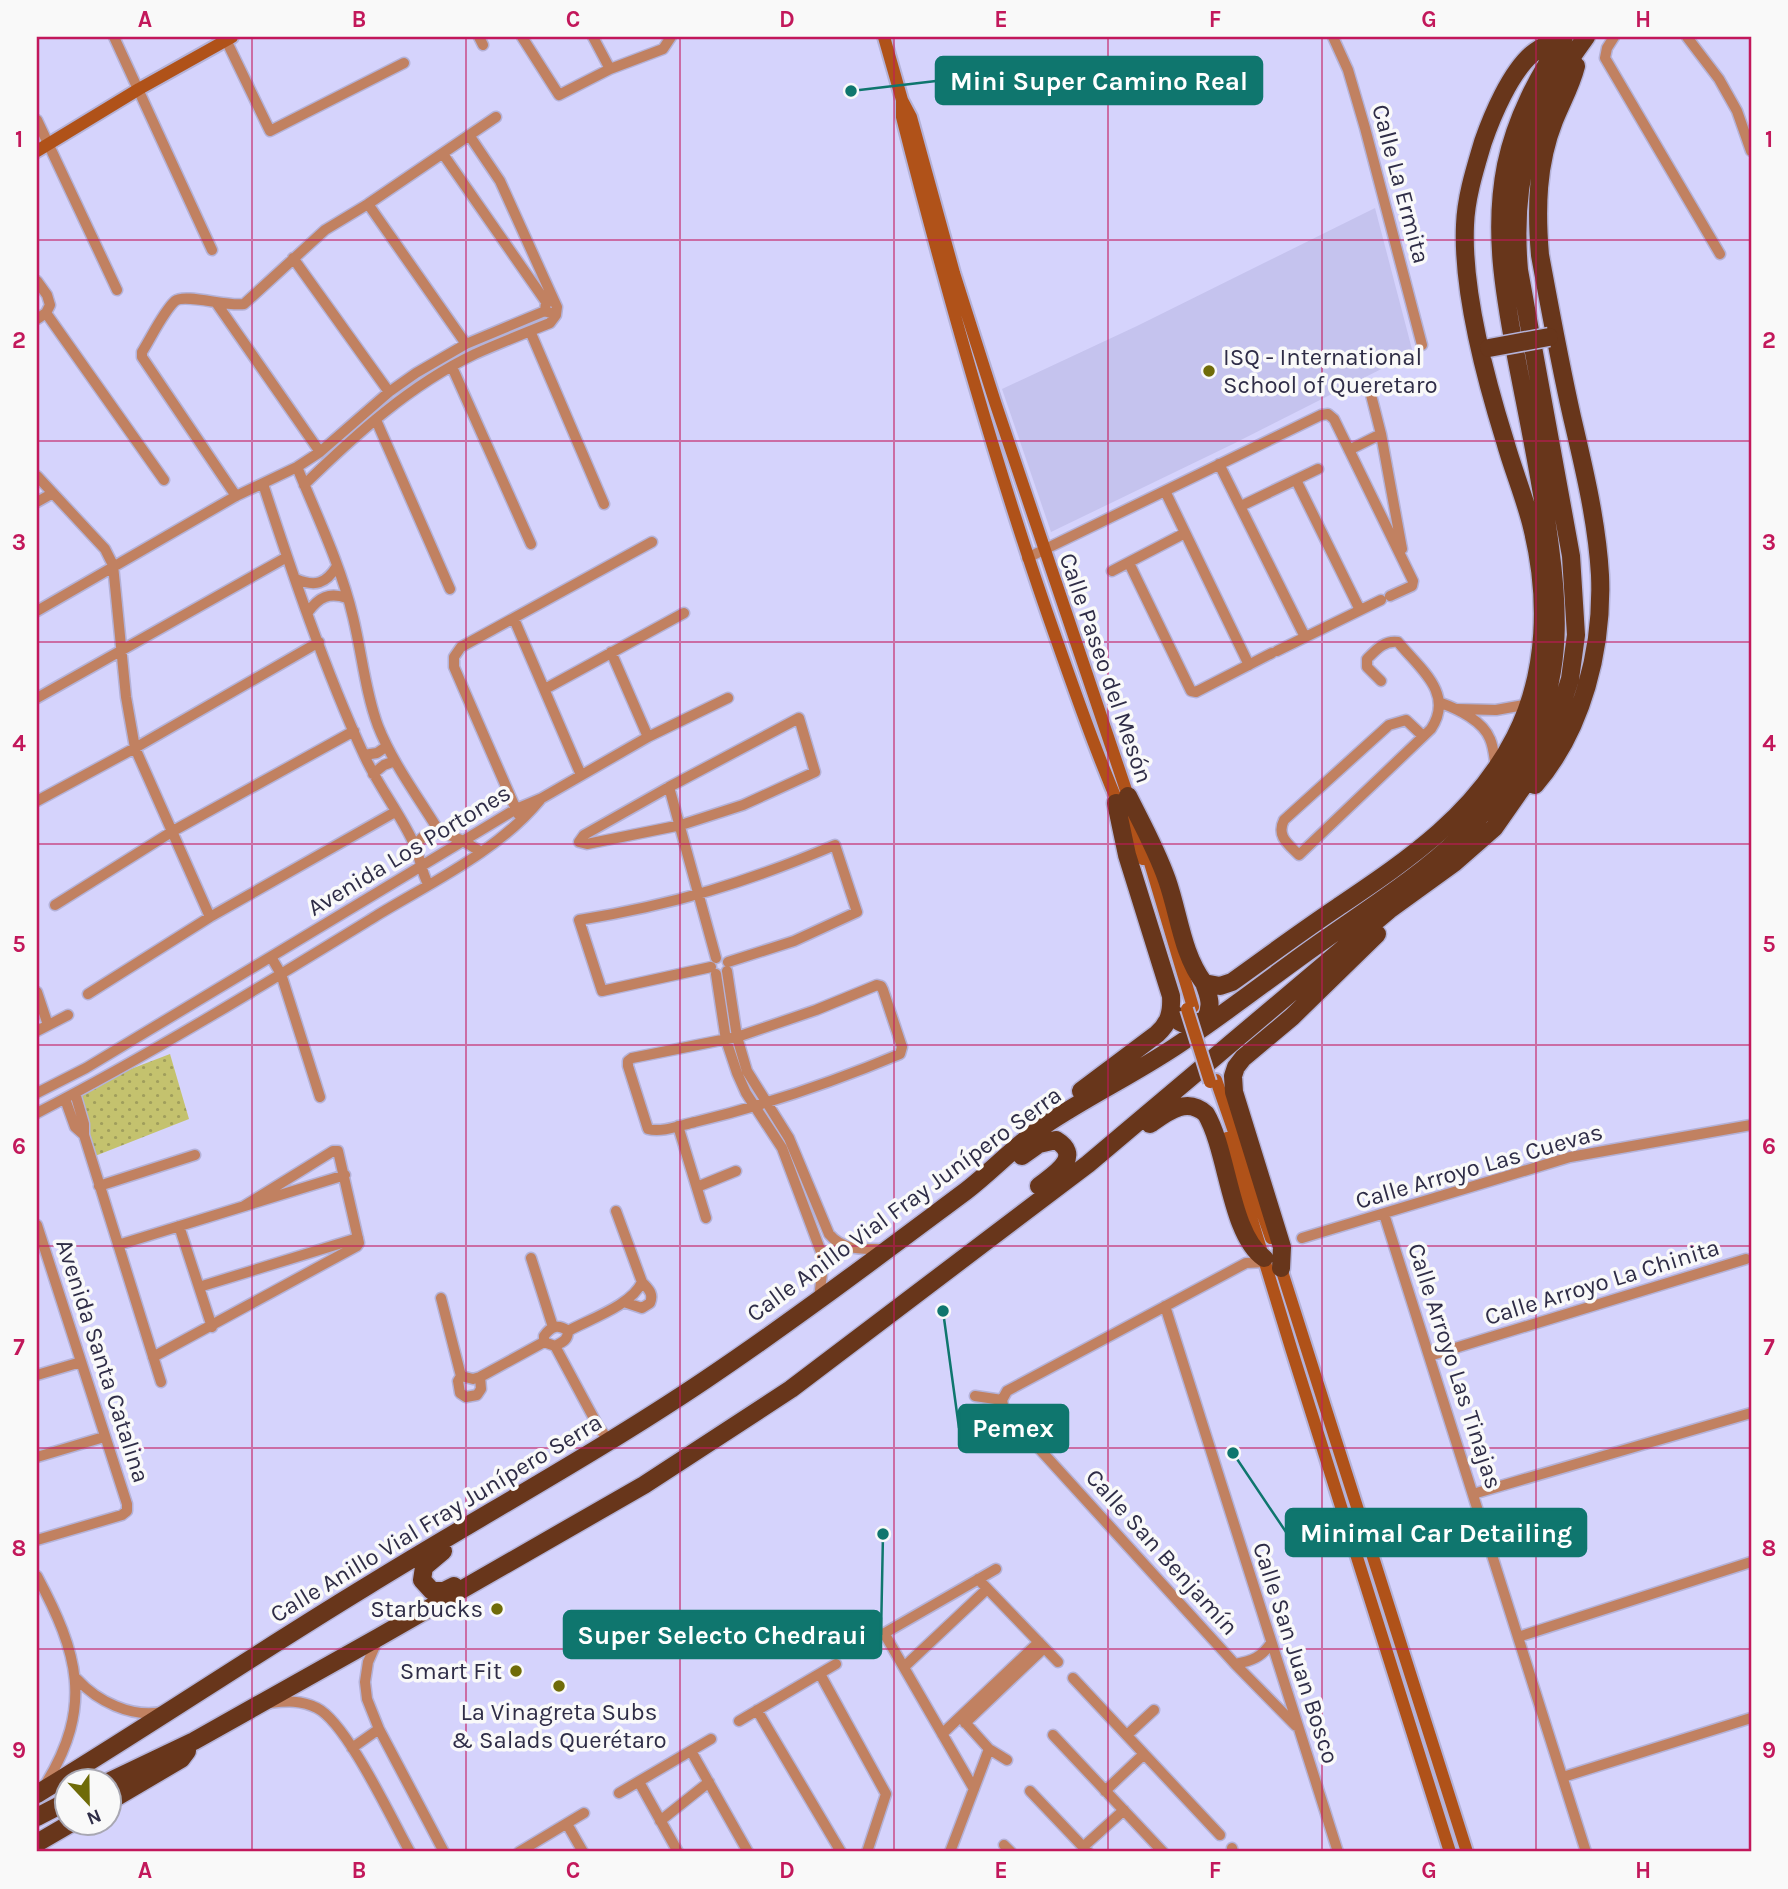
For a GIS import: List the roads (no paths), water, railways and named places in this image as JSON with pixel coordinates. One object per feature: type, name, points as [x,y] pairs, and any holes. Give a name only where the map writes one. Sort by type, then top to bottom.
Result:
[{"type":"highway","points":[[122,1775],[262,1704],[644,1485],[791,1390],[1088,1164],[1389,910],[1475,846],[1522,800],[1557,758],[1581,704],[1599,624],[1600,574],[1593,523],[1553,336],[1540,254],[1538,208],[1542,162],[1553,123],[1574,73],[1573,38]]},
{"type":"highway","points":[[1204,983],[1220,986],[1232,982],[1430,842],[1474,799],[1515,736],[1529,704],[1541,650],[1544,612],[1540,567],[1532,526],[1504,441],[1467,267],[1465,224],[1473,175],[1486,132],[1504,91],[1531,55],[1573,38]]},
{"type":"highway","points":[[1494,828],[1521,791],[1548,744],[1565,700],[1574,658],[1576,635],[1571,556],[1519,270],[1515,230],[1525,156],[1573,38]]},
{"type":"highway","name":"Calle Anillo Vial Fray Junípero Serra","points":[[39,1793],[365,1587],[706,1380],[971,1187],[1041,1127],[1186,1040],[1258,985],[1420,872],[1465,834],[1487,810],[1515,770],[1541,716],[1550,688],[1557,640],[1553,565],[1547,521],[1502,280],[1499,222],[1505,168],[1524,106],[1540,75],[1573,38]]},
{"type":"highway","points":[[1485,349],[1553,336]]},
{"type":"highway","points":[[1122,799],[1156,852],[1168,883],[1191,963],[1204,983],[1210,999],[1210,1012],[1205,1020],[1196,1024],[1186,1025],[1180,1022],[1184,1008]]},
{"type":"highway","points":[[1122,799],[1127,855],[1171,996],[1184,1008]]},
{"type":"highway","points":[[1088,1164],[1169,1111],[1186,1106],[1198,1108],[1206,1114],[1213,1130],[1245,1234],[1256,1252],[1269,1257],[1282,1247],[1234,1092],[1233,1076],[1236,1067],[1323,987],[1436,876]]},
{"type":"highway","points":[[1258,985],[1337,908]]},
{"type":"highway","points":[[1041,1127],[1063,1104],[1157,1034],[1184,1008]]},
{"type":"highway","points":[[953,1266],[960,1247],[1063,1167],[1066,1160],[1065,1149],[1056,1140],[1039,1144],[993,1177],[971,1187]]},
{"type":"highway","points":[[515,1497],[501,1515],[429,1561],[421,1573],[423,1583],[432,1591],[444,1591],[499,1560],[540,1543]]},
{"type":"highway","points":[[122,1794],[181,1759],[194,1741]]},
{"type":"main road","name":"Calle Paseo del Mesón","points":[[884,37],[902,100],[911,117],[982,416],[1027,558],[1122,799]]},
{"type":"main road","points":[[42,148],[229,38]]},
{"type":"main road","name":"Calle Paseo del Mesón","points":[[949,275],[1044,550],[1122,799]]},
{"type":"main road","points":[[1184,1008],[1213,1081],[1269,1257],[1450,1852]]},
{"type":"main road","points":[[1269,1257],[1387,1604],[1467,1852]]},
{"type":"main road","points":[[1374,1608],[1387,1604]]},
{"type":"street","points":[[114,37],[212,250]]},
{"type":"street","points":[[522,37],[559,95],[610,69],[663,49],[671,37]]},
{"type":"street","points":[[593,37],[610,69]]},
{"type":"street","name":"Calle La Ermita","points":[[1333,37],[1348,70],[1365,128],[1422,345]]},
{"type":"street","points":[[1614,37],[1607,48],[1605,58],[1720,254]]},
{"type":"street","points":[[1687,37],[1719,79],[1737,111],[1751,151]]},
{"type":"street","points":[[229,38],[270,131],[404,63]]},
{"type":"street","points":[[236,496],[142,357],[142,352],[177,299],[234,306],[244,304],[325,230],[369,204],[496,117]]},
{"type":"street","points":[[37,120],[42,148],[117,290]]},
{"type":"street","points":[[304,485],[376,420],[423,384],[474,355],[550,323],[556,315],[557,307],[500,181],[469,135]]},
{"type":"street","points":[[443,153],[546,302],[545,311]]},
{"type":"street","points":[[369,204],[466,344]]},
{"type":"street","points":[[293,258],[389,392]]},
{"type":"street","points":[[37,281],[47,295],[50,305],[41,316],[164,480]]},
{"type":"street","points":[[217,304],[320,452]]},
{"type":"street","points":[[37,611],[236,496],[297,467],[320,452],[389,392],[466,344],[545,311],[556,315]]},
{"type":"street","points":[[530,331],[604,504]]},
{"type":"street","points":[[452,367],[531,544]]},
{"type":"street","points":[[416,373],[423,384]]},
{"type":"street","points":[[1371,395],[1381,434],[1404,562]]},
{"type":"street","points":[[1027,558],[1321,415],[1328,414],[1334,419],[1413,584],[1196,692],[1191,691],[1129,563]]},
{"type":"street","points":[[376,420],[450,589]]},
{"type":"street","points":[[1349,450],[1381,434]]},
{"type":"street","points":[[1219,464],[1305,637]]},
{"type":"street","points":[[297,467],[347,598],[373,712],[395,761],[440,833]]},
{"type":"street","points":[[1241,506],[1318,469]]},
{"type":"street","points":[[37,476],[105,549],[113,565],[126,697],[135,748],[210,917]]},
{"type":"street","points":[[1296,480],[1360,610]]},
{"type":"street","points":[[263,484],[287,557],[354,731],[373,774],[416,847],[428,884]]},
{"type":"street","points":[[1165,491],[1249,665]]},
{"type":"street","points":[[37,502],[54,493]]},
{"type":"street","points":[[1112,570],[1185,533]]},
{"type":"street","points":[[522,821],[454,667],[454,657],[461,648],[652,542]]},
{"type":"street","points":[[37,698],[287,557]]},
{"type":"street","points":[[296,579],[309,584],[319,584],[329,579],[337,566]]},
{"type":"street","points":[[308,612],[315,602],[325,596],[336,594],[347,598]]},
{"type":"street","points":[[545,689],[684,613]]},
{"type":"street","points":[[514,619],[581,775]]},
{"type":"street","points":[[1381,681],[1367,667],[1367,659],[1382,645],[1391,641],[1398,642],[1436,687],[1441,703],[1437,719],[1423,736],[1299,855],[1281,836],[1280,828],[1284,820],[1389,725],[1406,720],[1423,736]]},
{"type":"street","points":[[37,801],[319,642]]},
{"type":"street","points":[[611,652],[648,737]]},
{"type":"street","points":[[542,798],[648,737],[728,698]]},
{"type":"street","points":[[1441,703],[1456,709],[1487,733],[1496,768]]},
{"type":"street","points":[[1456,709],[1496,710],[1529,704]]},
{"type":"street","points":[[799,718],[815,772],[743,805],[681,825],[587,844],[579,842],[584,835],[669,787],[799,718]]},
{"type":"street","points":[[55,905],[173,831],[354,731]]},
{"type":"street","points":[[364,755],[377,753],[387,746]]},
{"type":"street","points":[[373,774],[384,765],[395,761]]},
{"type":"street","points":[[669,787],[719,967],[741,1083],[782,1148],[829,1234],[837,1242],[854,1248],[885,1250]]},
{"type":"street","name":"Avenida Los Portones","points":[[37,1093],[86,1068],[516,809],[542,798]]},
{"type":"street","name":"Avenida Los Portones","points":[[37,1114],[281,974],[481,852],[522,821],[542,798]]},
{"type":"street","points":[[88,993],[210,917],[395,812]]},
{"type":"street","points":[[416,847],[418,841],[428,833],[440,833],[481,852]]},
{"type":"street","points":[[835,845],[857,912],[794,941],[719,967],[601,991],[579,920],[640,911],[699,896],[772,872],[835,845]]},
{"type":"street","points":[[271,957],[281,974],[320,1097]]},
{"type":"street","points":[[877,985],[881,986],[902,1051],[850,1075],[767,1104],[653,1131],[648,1129],[628,1061],[731,1038],[816,1010],[877,985]]},
{"type":"street","points":[[37,992],[48,1025]]},
{"type":"street","points":[[37,1031],[68,1015]]},
{"type":"street","points":[[731,1038],[747,1071],[789,1138],[821,1252],[823,1266],[819,1298]]},
{"type":"street","points":[[86,1068],[93,1083]]},
{"type":"street","points":[[75,1093],[85,1124],[83,1135]]},
{"type":"street","points":[[65,1099],[75,1127],[83,1135],[161,1382]]},
{"type":"street","name":"Calle Arroyo Las Cuevas","points":[[1302,1238],[1570,1157],[1751,1125]]},
{"type":"street","points":[[678,1126],[706,1218]]},
{"type":"street","points":[[153,1357],[358,1246],[338,1151],[333,1151],[244,1206]]},
{"type":"street","points":[[99,1186],[195,1155]]},
{"type":"street","points":[[697,1187],[736,1171]]},
{"type":"street","points":[[118,1245],[345,1175]]},
{"type":"street","points":[[616,1211],[642,1282],[651,1293],[650,1303],[637,1308],[624,1302]]},
{"type":"street","name":"Calle Arroyo Las Tinajas","points":[[1384,1214],[1587,1852]]},
{"type":"street","name":"Avenida Santa Catalina","points":[[37,1225],[127,1504],[127,1510],[122,1515],[37,1539]]},
{"type":"street","points":[[179,1226],[212,1327]]},
{"type":"street","points":[[199,1287],[358,1238]]},
{"type":"street","points":[[821,1252],[837,1242]]},
{"type":"street","points":[[975,1396],[1002,1400],[1007,1391],[1164,1306],[1246,1263],[1269,1257]]},
{"type":"street","points":[[531,1258],[553,1327]]},
{"type":"street","name":"Calle Arroyo La Chinita","points":[[1429,1356],[1746,1259]]},
{"type":"street","points":[[608,1441],[598,1426],[561,1348],[568,1331],[624,1302],[635,1293],[642,1282]]},
{"type":"street","points":[[441,1298],[461,1376],[458,1388],[460,1393],[466,1397],[477,1395],[481,1390],[480,1377]]},
{"type":"street","name":"Calle San Juan Bosco","points":[[1164,1306],[1338,1852]]},
{"type":"street","points":[[544,1342],[544,1336],[553,1327],[562,1327],[568,1331]]},
{"type":"street","points":[[544,1342],[561,1348]]},
{"type":"street","points":[[461,1376],[480,1377],[544,1342]]},
{"type":"street","points":[[37,1375],[81,1362]]},
{"type":"street","name":"Calle San Benjamín","points":[[1002,1400],[1004,1410],[1297,1728]]},
{"type":"street","points":[[1473,1494],[1751,1413]]},
{"type":"street","points":[[37,1457],[104,1437]]},
{"type":"street","points":[[1518,1637],[1751,1562]]},
{"type":"street","points":[[864,1645],[996,1569]]},
{"type":"street","points":[[37,1576],[67,1640],[76,1679],[71,1733],[63,1753],[39,1793]]},
{"type":"street","points":[[978,1579],[1058,1662]]},
{"type":"street","points":[[904,1667],[987,1589]]},
{"type":"street","points":[[884,1633],[974,1789]]},
{"type":"street","points":[[379,1637],[368,1662],[365,1682],[367,1699],[379,1729],[444,1852]]},
{"type":"street","points":[[1236,1664],[1255,1659],[1265,1652],[1271,1643]]},
{"type":"street","points":[[943,1734],[962,1720],[1042,1645]]},
{"type":"street","points":[[739,1721],[836,1664]]},
{"type":"street","points":[[820,1674],[886,1794],[868,1849]]},
{"type":"street","points":[[1073,1678],[1220,1835]]},
{"type":"street","points":[[76,1679],[90,1693],[106,1702],[152,1714],[173,1710]]},
{"type":"street","points":[[262,1704],[290,1700],[318,1708],[334,1720],[411,1852]]},
{"type":"street","points":[[757,1710],[841,1852]]},
{"type":"street","points":[[1127,1735],[1154,1710]]},
{"type":"street","points":[[1563,1777],[1751,1718]]},
{"type":"street","points":[[962,1720],[989,1749],[1007,1760]]},
{"type":"street","points":[[352,1748],[379,1729]]},
{"type":"street","points":[[1053,1735],[1163,1852]]},
{"type":"street","points":[[619,1793],[711,1739]]},
{"type":"street","points":[[950,1852],[989,1749]]},
{"type":"street","points":[[691,1751],[748,1852]]},
{"type":"street","points":[[1105,1791],[1144,1754]]},
{"type":"street","points":[[639,1782],[678,1852]]},
{"type":"street","points":[[660,1821],[709,1782]]},
{"type":"street","points":[[1030,1791],[1086,1850],[1124,1810]]},
{"type":"street","points":[[519,1852],[584,1813]]},
{"type":"street","points":[[567,1824],[583,1852]]},
{"type":"place","name":"Mini Super Camino Real","points":[[851,91]]},
{"type":"place","name":"ISQ - International School of Queretaro","points":[[1209,371]]},
{"type":"place","name":"Pemex","points":[[943,1311]]},
{"type":"place","name":"Minimal Car Detailing","points":[[1233,1453]]},
{"type":"place","name":"Super Selecto Chedraui","points":[[883,1534]]},
{"type":"place","name":"Starbucks","points":[[497,1609]]},
{"type":"place","name":"Smart Fit","points":[[516,1671]]},
{"type":"place","name":"La Vinagreta Subs & Salads Querétaro","points":[[559,1686]]}]
